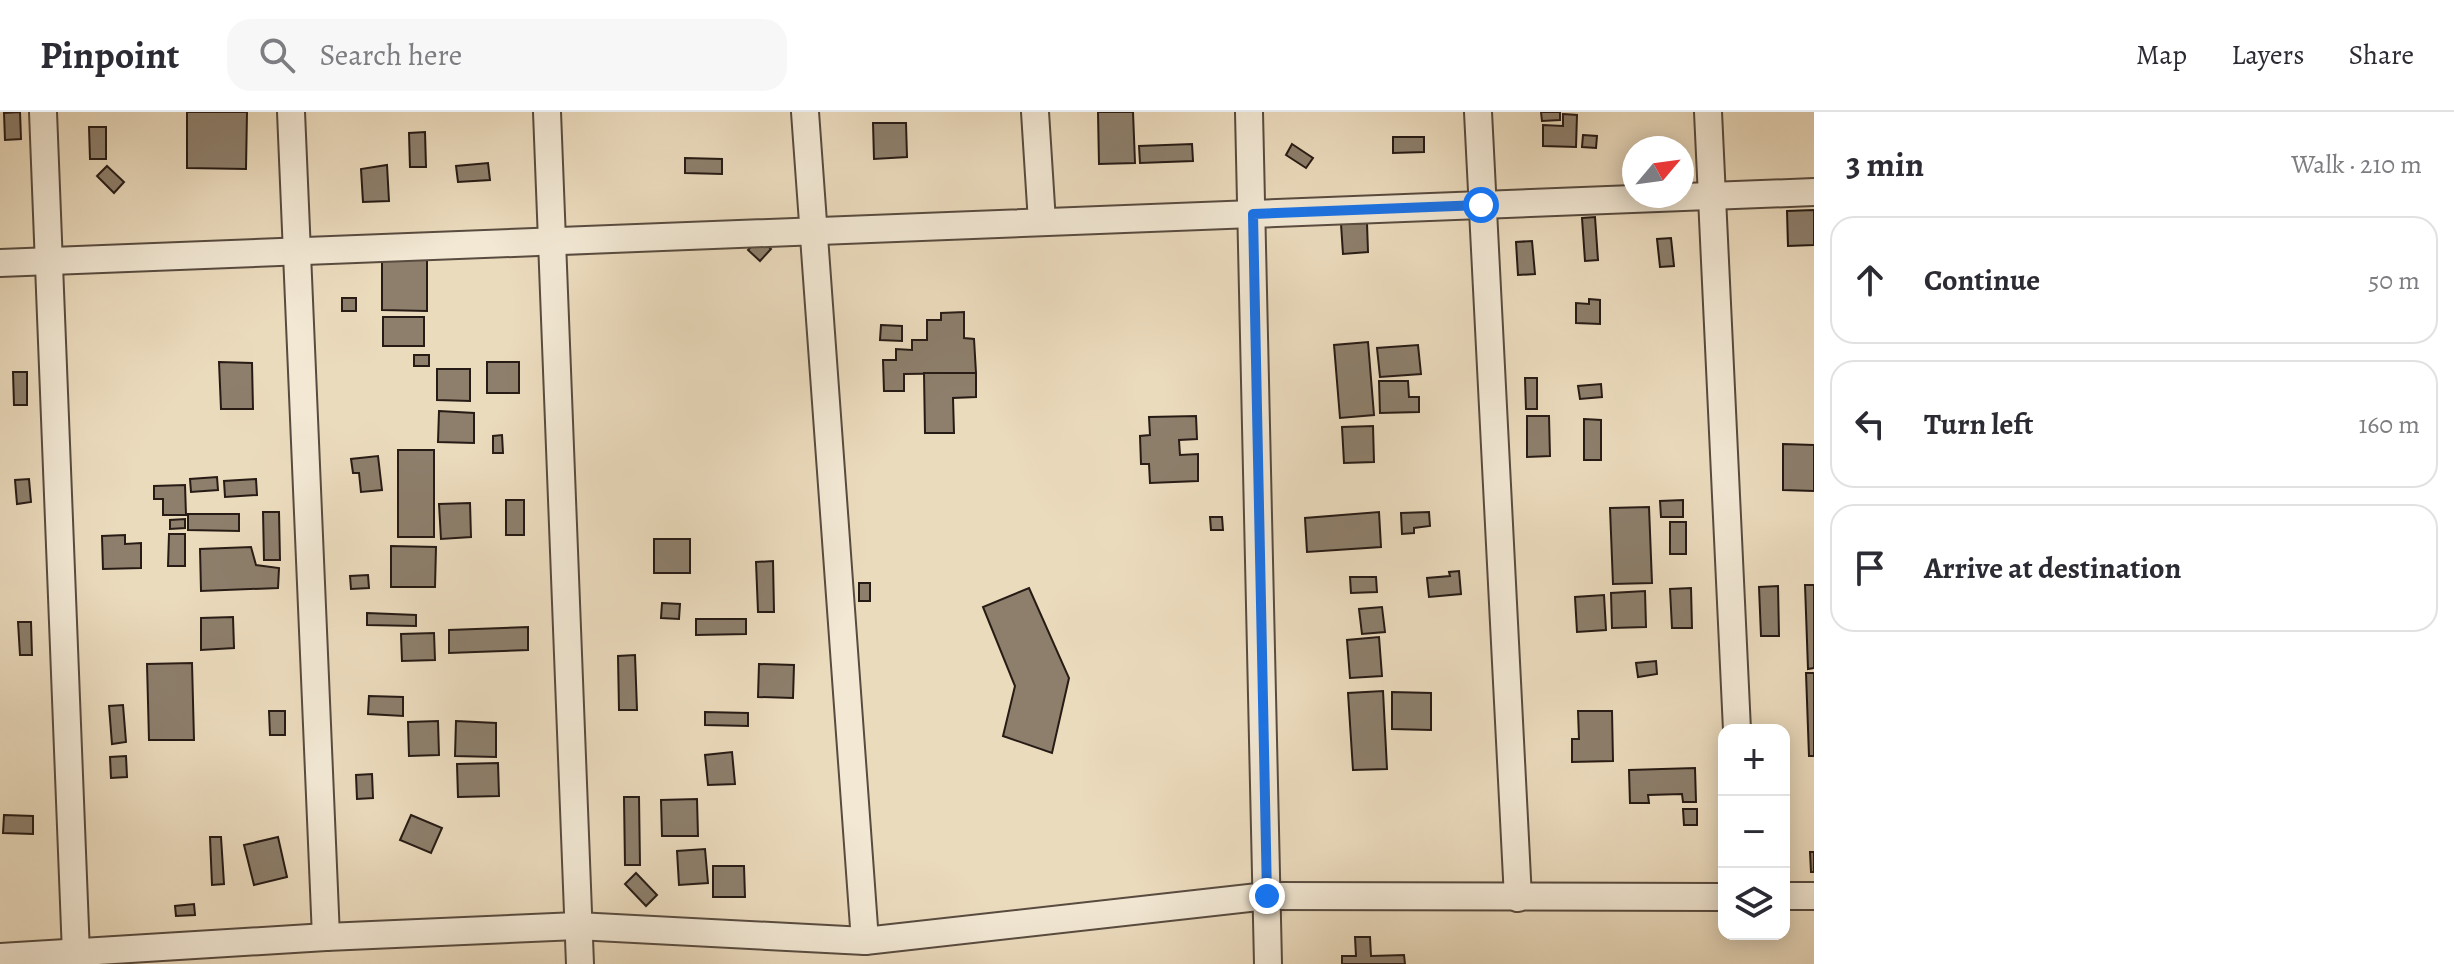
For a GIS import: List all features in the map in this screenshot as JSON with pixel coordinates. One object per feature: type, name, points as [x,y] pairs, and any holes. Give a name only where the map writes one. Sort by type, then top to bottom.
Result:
[{"type":"street","points":[[43,112],[76,954]]},
{"type":"street","points":[[291,112],[326,937]]},
{"type":"street","points":[[547,112],[580,964]]},
{"type":"street","points":[[805,112],[865,941]]},
{"type":"street","points":[[1035,112],[1042,222]]},
{"type":"street","points":[[1249,112],[1268,964]]},
{"type":"street","points":[[1478,112],[1518,898]]},
{"type":"street","points":[[1708,112],[1737,724]]},
{"type":"street","points":[[0,263],[1814,192]]},
{"type":"street","points":[[0,957],[326,937],[577,926],[865,941],[1267,896],[1718,897]]},
{"type":"street","points":[[1790,896],[1814,896]]},
{"type":"building","points":[[20,112],[21,139],[5,140],[4,113]]},
{"type":"building","points":[[187,112],[247,112],[246,169],[187,168]]},
{"type":"building","points":[[1098,112],[1133,112],[1135,163],[1099,164]]},
{"type":"building","points":[[1541,112],[1560,112],[1560,120],[1542,121]]},
{"type":"building","points":[[1563,114],[1577,115],[1576,147],[1543,146],[1543,125],[1563,126]]},
{"type":"building","points":[[873,123],[906,123],[907,157],[874,159]]},
{"type":"building","points":[[89,127],[106,127],[106,159],[90,159]]},
{"type":"building","points":[[425,132],[426,167],[410,167],[409,133]]},
{"type":"building","points":[[1583,135],[1597,136],[1596,148],[1582,147]]},
{"type":"building","points":[[1393,137],[1424,137],[1424,152],[1393,153]]},
{"type":"building","points":[[1192,144],[1193,161],[1140,163],[1139,146]]},
{"type":"building","points":[[1292,144],[1313,158],[1306,168],[1286,155]]},
{"type":"building","points":[[685,158],[722,159],[722,174],[685,173]]},
{"type":"building","points":[[488,163],[490,180],[458,182],[456,166]]},
{"type":"building","points":[[387,165],[389,201],[363,202],[361,169]]},
{"type":"building","points":[[107,166],[124,182],[114,193],[97,176]]},
{"type":"building","points":[[1814,210],[1814,245],[1788,246],[1787,211]]},
{"type":"building","points":[[1595,217],[1598,260],[1585,261],[1582,218]]},
{"type":"building","points":[[1367,223],[1368,252],[1343,254],[1341,224]]},
{"type":"building","points":[[759,238],[771,249],[760,261],[748,250]]},
{"type":"building","points":[[1671,238],[1674,266],[1660,267],[1657,239]]},
{"type":"building","points":[[1532,241],[1535,274],[1518,275],[1516,242]]},
{"type":"building","points":[[382,252],[427,252],[427,311],[382,310]]},
{"type":"building","points":[[342,298],[356,298],[356,311],[342,311]]},
{"type":"building","points":[[1589,299],[1600,300],[1600,324],[1576,323],[1576,303],[1589,304]]},
{"type":"building","points":[[964,312],[964,338],[974,339],[976,373],[904,374],[904,391],[884,391],[883,360],[896,360],[896,349],[912,350],[912,340],[927,340],[927,320],[941,320],[941,313]]},
{"type":"building","points":[[383,317],[424,317],[424,346],[383,346]]},
{"type":"building","points":[[881,325],[902,326],[902,341],[880,340]]},
{"type":"building","points":[[1368,342],[1374,415],[1340,418],[1334,345]]},
{"type":"building","points":[[1418,345],[1421,374],[1380,377],[1377,348]]},
{"type":"building","points":[[414,355],[429,355],[429,366],[414,366]]},
{"type":"building","points":[[219,362],[252,363],[253,409],[221,409]]},
{"type":"building","points":[[487,362],[519,362],[519,393],[487,393]]},
{"type":"building","points":[[437,369],[470,369],[470,401],[437,400]]},
{"type":"building","points":[[13,372],[27,372],[27,405],[14,405]]},
{"type":"building","points":[[924,373],[976,373],[976,397],[953,398],[954,433],[925,433]]},
{"type":"building","points":[[1525,378],[1537,378],[1537,409],[1526,409]]},
{"type":"building","points":[[1379,381],[1408,381],[1409,397],[1419,397],[1419,412],[1380,413]]},
{"type":"building","points":[[1601,384],[1602,397],[1580,399],[1578,386]]},
{"type":"building","points":[[439,411],[474,413],[474,443],[438,442]]},
{"type":"building","points":[[1196,416],[1197,439],[1179,440],[1180,455],[1198,454],[1198,481],[1150,483],[1149,464],[1141,464],[1140,436],[1150,435],[1149,417]]},
{"type":"building","points":[[1527,416],[1549,416],[1550,456],[1527,457]]},
{"type":"building","points":[[1584,419],[1601,420],[1601,460],[1584,460]]},
{"type":"building","points":[[1373,426],[1374,462],[1344,463],[1342,427]]},
{"type":"building","points":[[502,435],[503,453],[493,453],[493,436]]},
{"type":"building","points":[[1783,444],[1814,445],[1814,491],[1783,490]]},
{"type":"building","points":[[398,450],[434,450],[434,537],[398,537]]},
{"type":"building","points":[[378,456],[382,490],[361,492],[359,473],[353,473],[351,459]]},
{"type":"building","points":[[217,477],[218,490],[191,492],[190,479]]},
{"type":"building","points":[[29,479],[31,502],[17,504],[15,480]]},
{"type":"building","points":[[256,479],[257,495],[225,497],[224,481]]},
{"type":"building","points":[[185,485],[186,515],[163,515],[163,499],[154,499],[154,486]]},
{"type":"building","points":[[506,500],[524,500],[524,535],[506,535]]},
{"type":"building","points":[[1683,500],[1683,517],[1661,517],[1660,501]]},
{"type":"building","points":[[470,503],[471,537],[441,539],[439,504]]},
{"type":"building","points":[[1649,507],[1652,583],[1613,584],[1610,508]]},
{"type":"building","points":[[263,512],[279,512],[280,560],[264,560]]},
{"type":"building","points":[[1379,512],[1381,547],[1307,552],[1305,518]]},
{"type":"building","points":[[1429,512],[1430,526],[1414,528],[1414,533],[1402,534],[1401,513]]},
{"type":"building","points":[[188,514],[239,514],[239,531],[188,530]]},
{"type":"building","points":[[1210,517],[1222,517],[1223,530],[1211,530]]},
{"type":"building","points":[[185,519],[185,528],[170,529],[170,520]]},
{"type":"building","points":[[1670,522],[1686,522],[1686,554],[1670,554]]},
{"type":"building","points":[[169,534],[185,534],[185,566],[168,566]]},
{"type":"building","points":[[125,535],[125,544],[141,543],[141,568],[103,569],[102,536]]},
{"type":"building","points":[[654,539],[690,539],[690,573],[654,573]]},
{"type":"building","points":[[391,546],[436,547],[435,587],[391,587]]},
{"type":"building","points":[[251,547],[256,565],[279,568],[278,588],[201,591],[200,549]]},
{"type":"building","points":[[773,561],[774,612],[758,612],[756,562]]},
{"type":"building","points":[[1459,571],[1461,594],[1429,597],[1427,578],[1450,576],[1449,572]]},
{"type":"building","points":[[368,575],[369,588],[351,589],[350,576]]},
{"type":"building","points":[[1350,577],[1376,577],[1377,592],[1351,593]]},
{"type":"building","points":[[859,583],[870,583],[870,601],[859,601]]},
{"type":"building","points":[[1805,585],[1814,585],[1814,668],[1808,669]]},
{"type":"building","points":[[1778,586],[1779,636],[1761,636],[1759,587]]},
{"type":"building","points":[[1029,588],[1069,678],[1052,753],[1003,736],[1015,686],[983,607]]},
{"type":"building","points":[[1691,588],[1692,628],[1672,628],[1670,589]]},
{"type":"building","points":[[1645,591],[1646,627],[1612,628],[1611,593]]},
{"type":"building","points":[[1604,595],[1606,630],[1577,632],[1575,597]]},
{"type":"building","points":[[662,603],[680,604],[679,619],[661,618]]},
{"type":"building","points":[[1382,607],[1385,632],[1362,634],[1359,609]]},
{"type":"building","points":[[367,613],[416,615],[416,626],[367,625]]},
{"type":"building","points":[[233,617],[234,648],[201,650],[201,618]]},
{"type":"building","points":[[696,619],[746,619],[746,634],[696,635]]},
{"type":"building","points":[[18,622],[31,622],[32,655],[20,655]]},
{"type":"building","points":[[528,627],[528,650],[449,653],[449,630]]},
{"type":"building","points":[[434,633],[435,660],[402,661],[401,634]]},
{"type":"building","points":[[1379,637],[1382,676],[1350,678],[1347,640]]},
{"type":"building","points":[[635,655],[637,710],[619,710],[618,656]]},
{"type":"building","points":[[1656,661],[1657,674],[1638,677],[1636,663]]},
{"type":"building","points":[[192,663],[194,740],[149,740],[147,664]]},
{"type":"building","points":[[759,664],[794,665],[793,698],[758,697]]},
{"type":"building","points":[[1806,673],[1814,673],[1814,756],[1809,756]]},
{"type":"building","points":[[1383,691],[1387,769],[1353,770],[1348,693]]},
{"type":"building","points":[[1392,692],[1431,693],[1431,730],[1392,729]]},
{"type":"building","points":[[369,696],[403,697],[403,716],[368,714]]},
{"type":"building","points":[[123,705],[126,742],[112,744],[109,706]]},
{"type":"building","points":[[269,711],[285,711],[285,735],[270,735]]},
{"type":"building","points":[[1578,711],[1612,711],[1613,761],[1572,762],[1572,739],[1579,739]]},
{"type":"building","points":[[705,712],[748,713],[748,726],[705,725]]},
{"type":"building","points":[[438,721],[439,755],[409,756],[408,722]]},
{"type":"building","points":[[456,721],[496,723],[496,757],[455,756]]},
{"type":"building","points":[[732,752],[735,784],[708,785],[705,755]]},
{"type":"building","points":[[126,756],[127,777],[111,778],[110,757]]},
{"type":"building","points":[[498,763],[499,796],[458,797],[457,764]]},
{"type":"building","points":[[1695,768],[1696,802],[1683,802],[1682,794],[1648,795],[1649,803],[1630,803],[1629,770]]},
{"type":"building","points":[[372,774],[373,798],[357,799],[356,775]]},
{"type":"building","points":[[624,797],[639,797],[640,865],[625,865]]},
{"type":"building","points":[[697,799],[698,836],[662,836],[661,800]]},
{"type":"building","points":[[1683,809],[1697,809],[1697,825],[1684,825]]},
{"type":"building","points":[[4,815],[33,816],[33,834],[3,833]]},
{"type":"building","points":[[411,815],[442,828],[431,853],[400,840]]},
{"type":"building","points":[[210,837],[221,837],[224,884],[212,885]]},
{"type":"building","points":[[278,837],[287,877],[254,885],[244,845]]},
{"type":"building","points":[[705,849],[708,883],[679,885],[677,851]]},
{"type":"building","points":[[1810,852],[1814,852],[1814,872],[1811,872]]},
{"type":"building","points":[[713,866],[744,866],[745,897],[713,897]]},
{"type":"building","points":[[636,873],[657,895],[646,906],[625,884]]},
{"type":"building","points":[[194,904],[195,915],[176,916],[175,906]]},
{"type":"building","points":[[1355,937],[1370,937],[1371,956],[1404,955],[1405,964],[1342,964],[1342,956],[1356,956]]},
{"type":"route","points":[[1267,896],[1253,214],[1481,205]]}]
